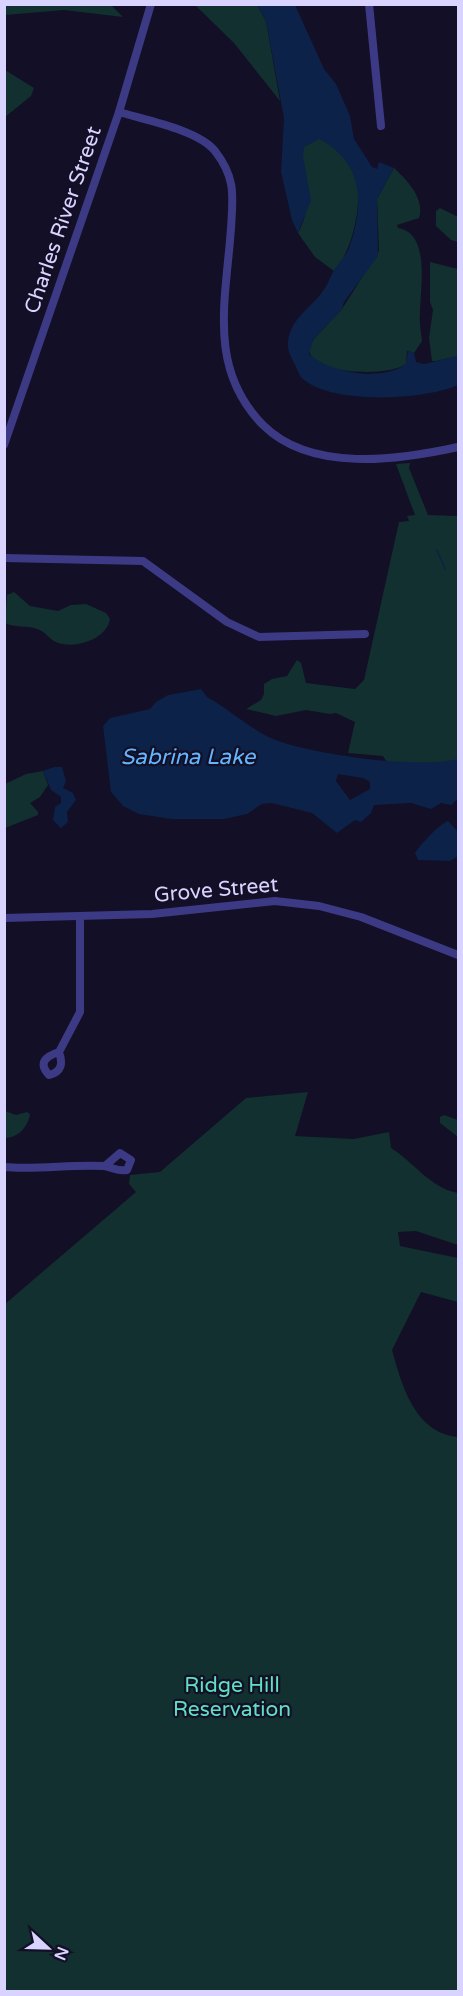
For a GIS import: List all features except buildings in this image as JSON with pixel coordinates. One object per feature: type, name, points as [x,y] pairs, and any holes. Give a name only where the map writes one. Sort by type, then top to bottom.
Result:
[{"type":"street","name":"Charles River Street","points":[[4,445],[119,112],[151,4]]},
{"type":"street","points":[[369,4],[381,126]]},
{"type":"street","points":[[119,112],[201,140],[214,149],[228,170],[234,200],[224,346],[232,382],[261,423],[295,446],[323,454],[359,458],[429,453],[459,447]]},
{"type":"street","points":[[4,558],[143,561],[227,622],[259,637],[365,634]]},
{"type":"street","name":"Grove Street","points":[[4,918],[152,915],[245,902],[301,903],[361,917],[459,955]]},
{"type":"street","points":[[59,1052],[80,1012],[80,917]]},
{"type":"street","points":[[4,1167],[30,1170],[105,1166]]},
{"type":"green space","points":[[110,4],[123,17],[64,10],[5,15],[5,5]]},
{"type":"green space","points":[[195,5],[257,5],[266,21],[280,101],[234,43]]},
{"type":"green space","points":[[5,70],[34,88],[31,96],[5,117]]},
{"type":"green space","points":[[319,138],[347,160],[357,180],[356,222],[347,251],[334,271],[315,257],[298,233],[307,200],[303,151],[304,147]]},
{"type":"green space","points":[[394,168],[410,185],[420,204],[419,218],[397,225],[415,240],[419,251],[422,277],[420,319],[422,341],[414,353],[407,351],[406,364],[397,368],[369,372],[338,369],[324,365],[314,359],[309,351],[313,340],[342,309],[379,251],[377,199]]},
{"type":"green space","points":[[440,208],[458,217],[458,242],[451,240],[436,226],[436,211]]},
{"type":"green space","points":[[430,262],[458,269],[458,356],[436,361],[432,361],[429,338],[433,310],[430,302]]},
{"type":"green space","points":[[410,463],[409,468],[428,515],[458,516],[458,761],[439,765],[387,762],[383,756],[348,753],[355,722],[336,713],[306,710],[276,716],[246,709],[261,700],[264,694],[264,684],[272,679],[287,676],[297,660],[301,663],[306,683],[355,689],[364,680],[399,522],[409,521],[407,516],[415,515],[396,464]]},
{"type":"green space","points":[[14,592],[30,606],[58,611],[71,605],[86,604],[106,613],[110,619],[108,626],[97,637],[81,644],[56,642],[40,630],[5,623],[7,595]]},
{"type":"green space","points":[[43,771],[48,785],[40,797],[30,803],[38,815],[5,828],[5,784],[26,774]]},
{"type":"green space","name":"Ridge Hill Reservation","points":[[308,1092],[295,1136],[354,1139],[389,1132],[391,1148],[439,1186],[458,1193],[458,1245],[416,1231],[398,1232],[400,1246],[458,1258],[458,1302],[421,1292],[392,1350],[406,1392],[421,1417],[443,1434],[458,1437],[458,1991],[5,1991],[5,1304],[136,1192],[129,1184],[130,1175],[160,1172],[246,1098]]},
{"type":"green space","points":[[5,1111],[16,1115],[27,1112],[30,1114],[22,1131],[10,1138],[5,1138]]},
{"type":"green space","points":[[444,1115],[458,1120],[458,1137],[440,1123],[440,1117]]},
{"type":"water","points":[[257,5],[295,5],[324,69],[336,84],[350,116],[354,139],[372,167],[377,169],[379,162],[394,168],[377,199],[378,256],[344,302],[342,309],[313,340],[309,354],[330,366],[370,374],[396,370],[406,364],[408,350],[414,353],[416,362],[424,364],[458,356],[458,385],[402,397],[356,396],[317,387],[299,374],[289,351],[290,334],[297,320],[324,289],[349,248],[358,200],[352,172],[334,148],[319,139],[304,147],[303,156],[311,200],[298,233],[292,220],[281,172],[284,118],[266,21]]},
{"type":"water","name":"Sabrina Lake","points":[[201,689],[207,697],[264,735],[313,750],[392,761],[440,762],[458,759],[458,798],[452,805],[441,803],[431,809],[411,803],[374,805],[371,813],[361,822],[355,820],[337,833],[312,813],[272,803],[262,804],[247,814],[224,819],[171,819],[139,814],[123,806],[111,792],[103,726],[110,718],[150,709],[156,702],[168,695]],"holes":[[[338,774],[363,778],[370,782],[370,789],[350,800],[336,781]]]},
{"type":"water","points":[[62,767],[66,781],[63,788],[73,793],[76,800],[67,812],[68,822],[61,828],[53,820],[55,807],[61,803],[61,797],[51,790],[43,771]]},
{"type":"water","points":[[448,821],[458,832],[458,856],[450,861],[418,860],[415,853],[417,849],[435,830]]},
{"type":"waterway","points":[[437,550],[445,569]]}]
